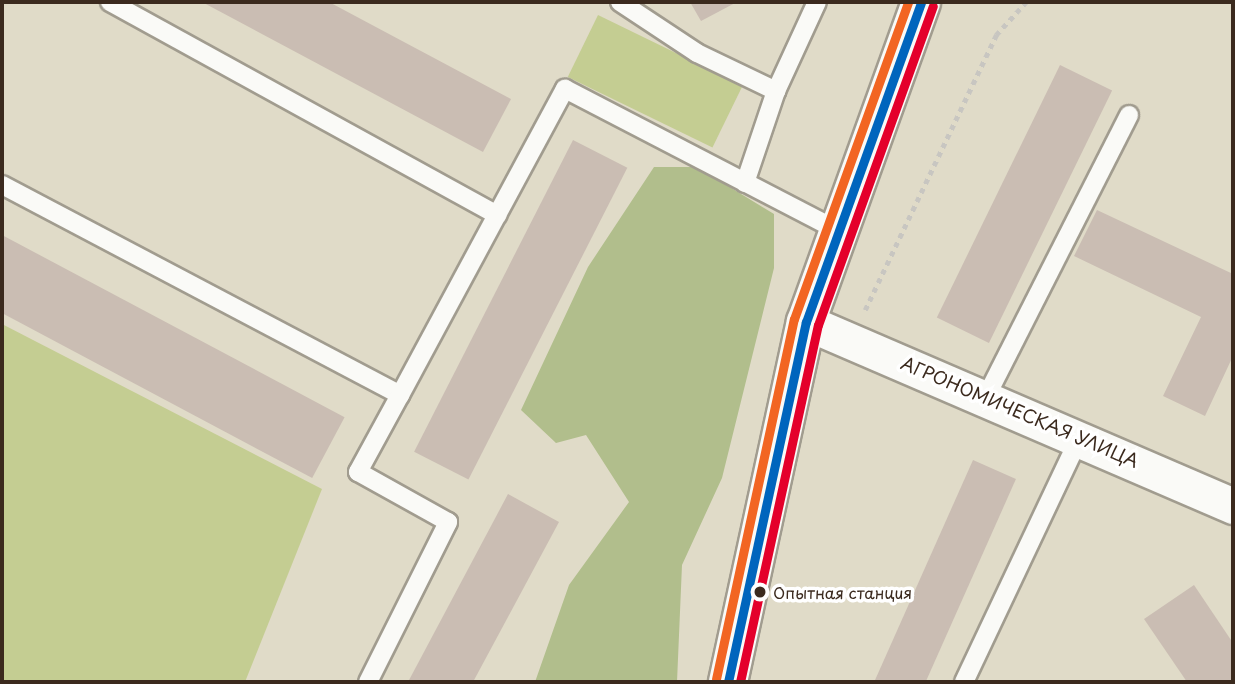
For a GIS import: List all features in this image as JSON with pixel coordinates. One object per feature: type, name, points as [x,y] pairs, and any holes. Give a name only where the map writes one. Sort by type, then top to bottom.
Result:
[{"type":"street","points":[[728,682],[806,322],[920,2]]},
{"type":"street","name":"АГРОНОМИЧЕСКАЯ УЛИЦА","points":[[806,322],[987,395],[1233,506]]},
{"type":"lane","points":[[110,2],[497,215]]},
{"type":"lane","points":[[620,2],[696,53],[776,91]]},
{"type":"lane","points":[[745,183],[776,91],[817,2]]},
{"type":"lane","points":[[368,682],[448,522],[358,472],[565,89],[838,230]]},
{"type":"lane","points":[[987,395],[1129,115]]},
{"type":"lane","points":[[2,185],[400,395]]},
{"type":"lane","points":[[964,682],[1080,437]]},
{"type":"path","points":[[851,340],[996,34],[1026,2]]},
{"type":"green space","points":[[598,15],[743,86],[712,148],[568,77]]},
{"type":"green space","points":[[654,167],[697,167],[774,214],[774,268],[722,478],[682,565],[677,682],[535,682],[569,585],[629,502],[586,435],[556,443],[521,410],[588,267]]},
{"type":"green space","points":[[2,324],[322,489],[245,682],[2,682]]},
{"type":"building","points":[[202,2],[329,2],[511,99],[483,152]]},
{"type":"building","points":[[690,2],[737,2],[701,21]]},
{"type":"building","points":[[1060,65],[1112,90],[989,343],[937,318]]},
{"type":"building","points":[[573,140],[627,168],[468,480],[414,452]]},
{"type":"building","points":[[1097,210],[1233,274],[1233,356],[1205,416],[1163,396],[1201,317],[1074,256]]},
{"type":"building","points":[[2,235],[345,417],[312,478],[2,313]]},
{"type":"building","points":[[973,460],[1016,479],[926,682],[874,682]]},
{"type":"building","points":[[508,494],[559,522],[473,682],[408,682]]},
{"type":"building","points":[[1194,585],[1233,643],[1233,682],[1187,682],[1144,619]]},
{"type":"transit line","points":[[716,679],[794,319],[908,2]]},
{"type":"transit line","points":[[728,682],[806,322],[921,2]]},
{"type":"transit line","points":[[740,682],[818,325],[933,6]]},
{"type":"place","name":"Опытная станция","points":[[760,592]]}]
